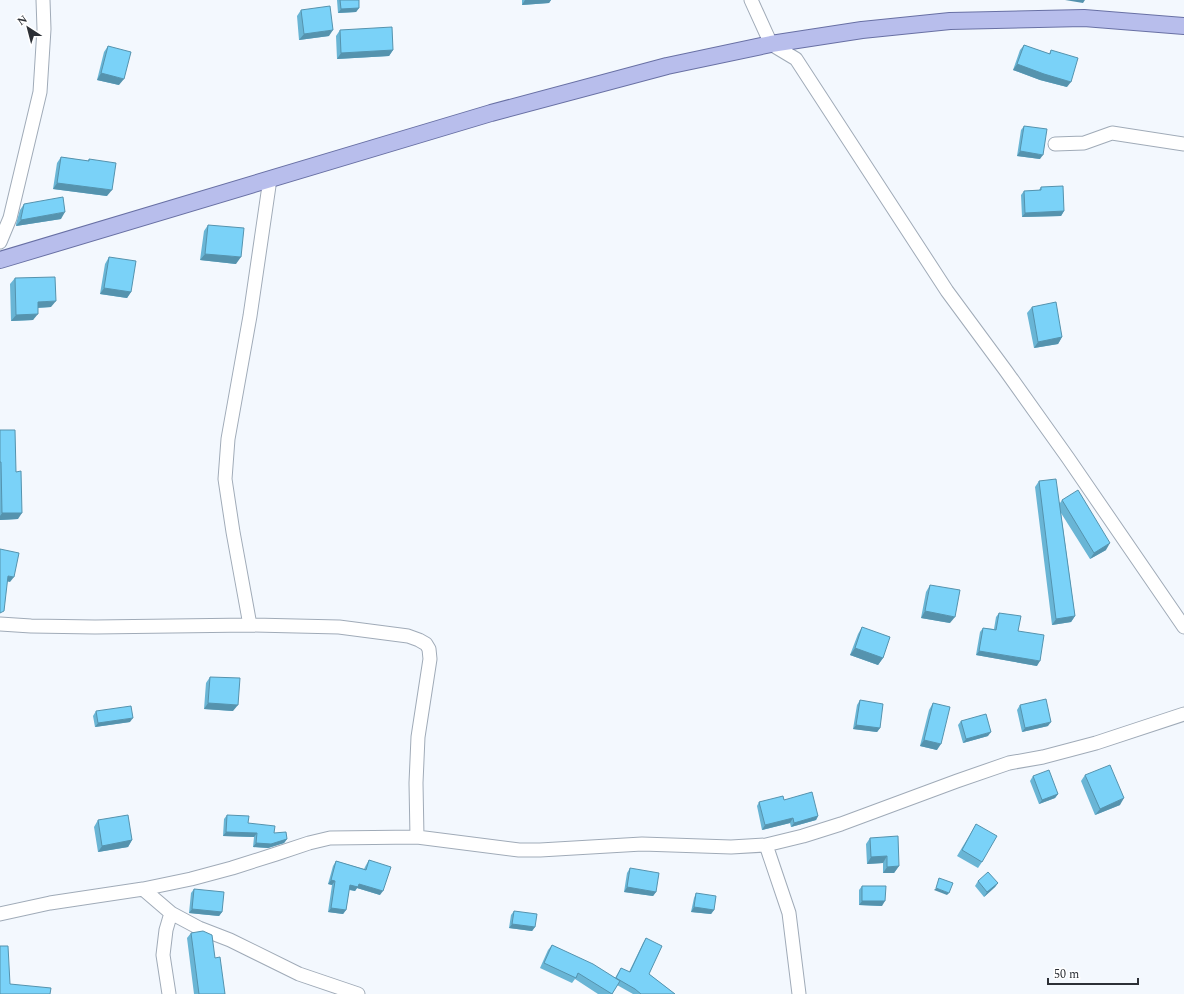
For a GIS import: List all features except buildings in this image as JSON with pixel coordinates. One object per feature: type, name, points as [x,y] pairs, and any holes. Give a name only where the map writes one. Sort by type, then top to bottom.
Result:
[{"type":"main road","points":[[0,260],[491,113],[667,66],[771,44],[862,30],[950,21],[1084,18],[1184,26]]},
{"type":"street","points":[[0,242],[10,218],[40,92],[44,29],[43,0]]},
{"type":"street","points":[[751,0],[771,44],[796,59],[947,291],[1063,452],[1184,627]]},
{"type":"street","points":[[1055,144],[1084,143],[1112,133],[1184,144]]},
{"type":"street","points":[[250,625],[225,479],[228,439],[250,316],[270,179]]},
{"type":"street","points":[[0,624],[88,627],[250,625],[339,627],[408,636],[420,640],[430,649],[430,659],[418,737],[416,783],[417,837]]},
{"type":"street","points":[[1,913],[50,903],[143,889],[192,879],[330,838],[417,837],[519,850],[642,844],[731,847],[766,845],[841,824],[1009,763],[1043,757],[1096,743],[1184,714]]},
{"type":"street","points":[[766,845],[789,913],[799,994]]},
{"type":"street","points":[[143,889],[171,913],[199,928],[230,940],[300,974],[358,994]]},
{"type":"street","points":[[169,994],[163,955],[166,930],[171,913]]}]
